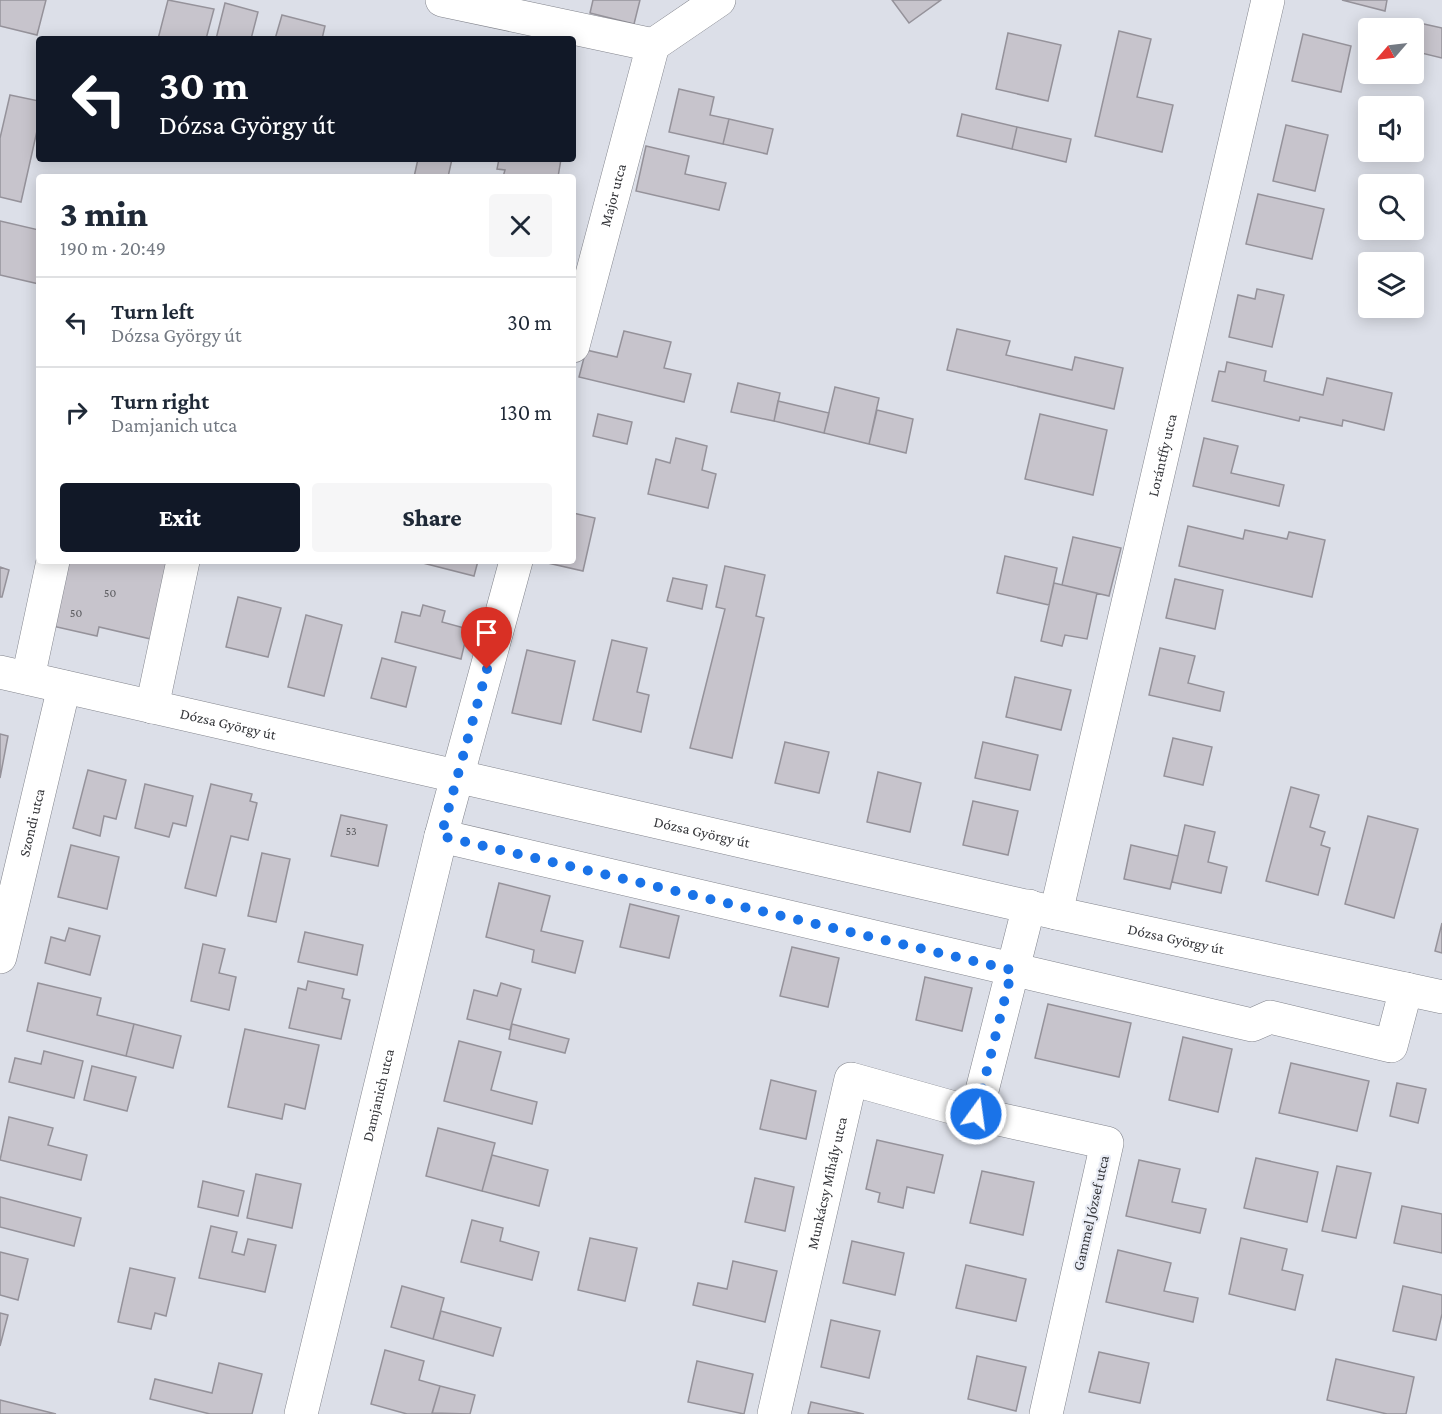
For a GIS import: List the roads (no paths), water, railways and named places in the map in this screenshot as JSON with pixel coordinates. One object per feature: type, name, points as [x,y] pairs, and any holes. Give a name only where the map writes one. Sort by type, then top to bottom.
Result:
[{"type":"street","points":[[442,0],[653,45],[719,0]]},
{"type":"street","name":"Lorántffy utca","points":[[976,1114],[1012,970],[1043,909],[1268,0]]},
{"type":"street","name":"Major utca","points":[[576,335],[653,45]]},
{"type":"street","points":[[14,675],[52,564]]},
{"type":"street","points":[[152,707],[182,564]]},
{"type":"street","points":[[459,777],[515,564]]},
{"type":"street","name":"Dózsa György út","points":[[14,675],[1431,995],[1391,1046],[1270,1017],[1252,1025],[441,836]]},
{"type":"street","name":"Szondi utca","points":[[0,957],[64,687]]},
{"type":"street","name":"Damjanich utca","points":[[301,1414],[441,836],[459,777]]},
{"type":"street","name":"Munkácsy Mihály utca","points":[[774,1414],[851,1079],[976,1114]]},
{"type":"street","name":"Gammel József utca","points":[[976,1114],[1107,1143],[1046,1414]]}]
